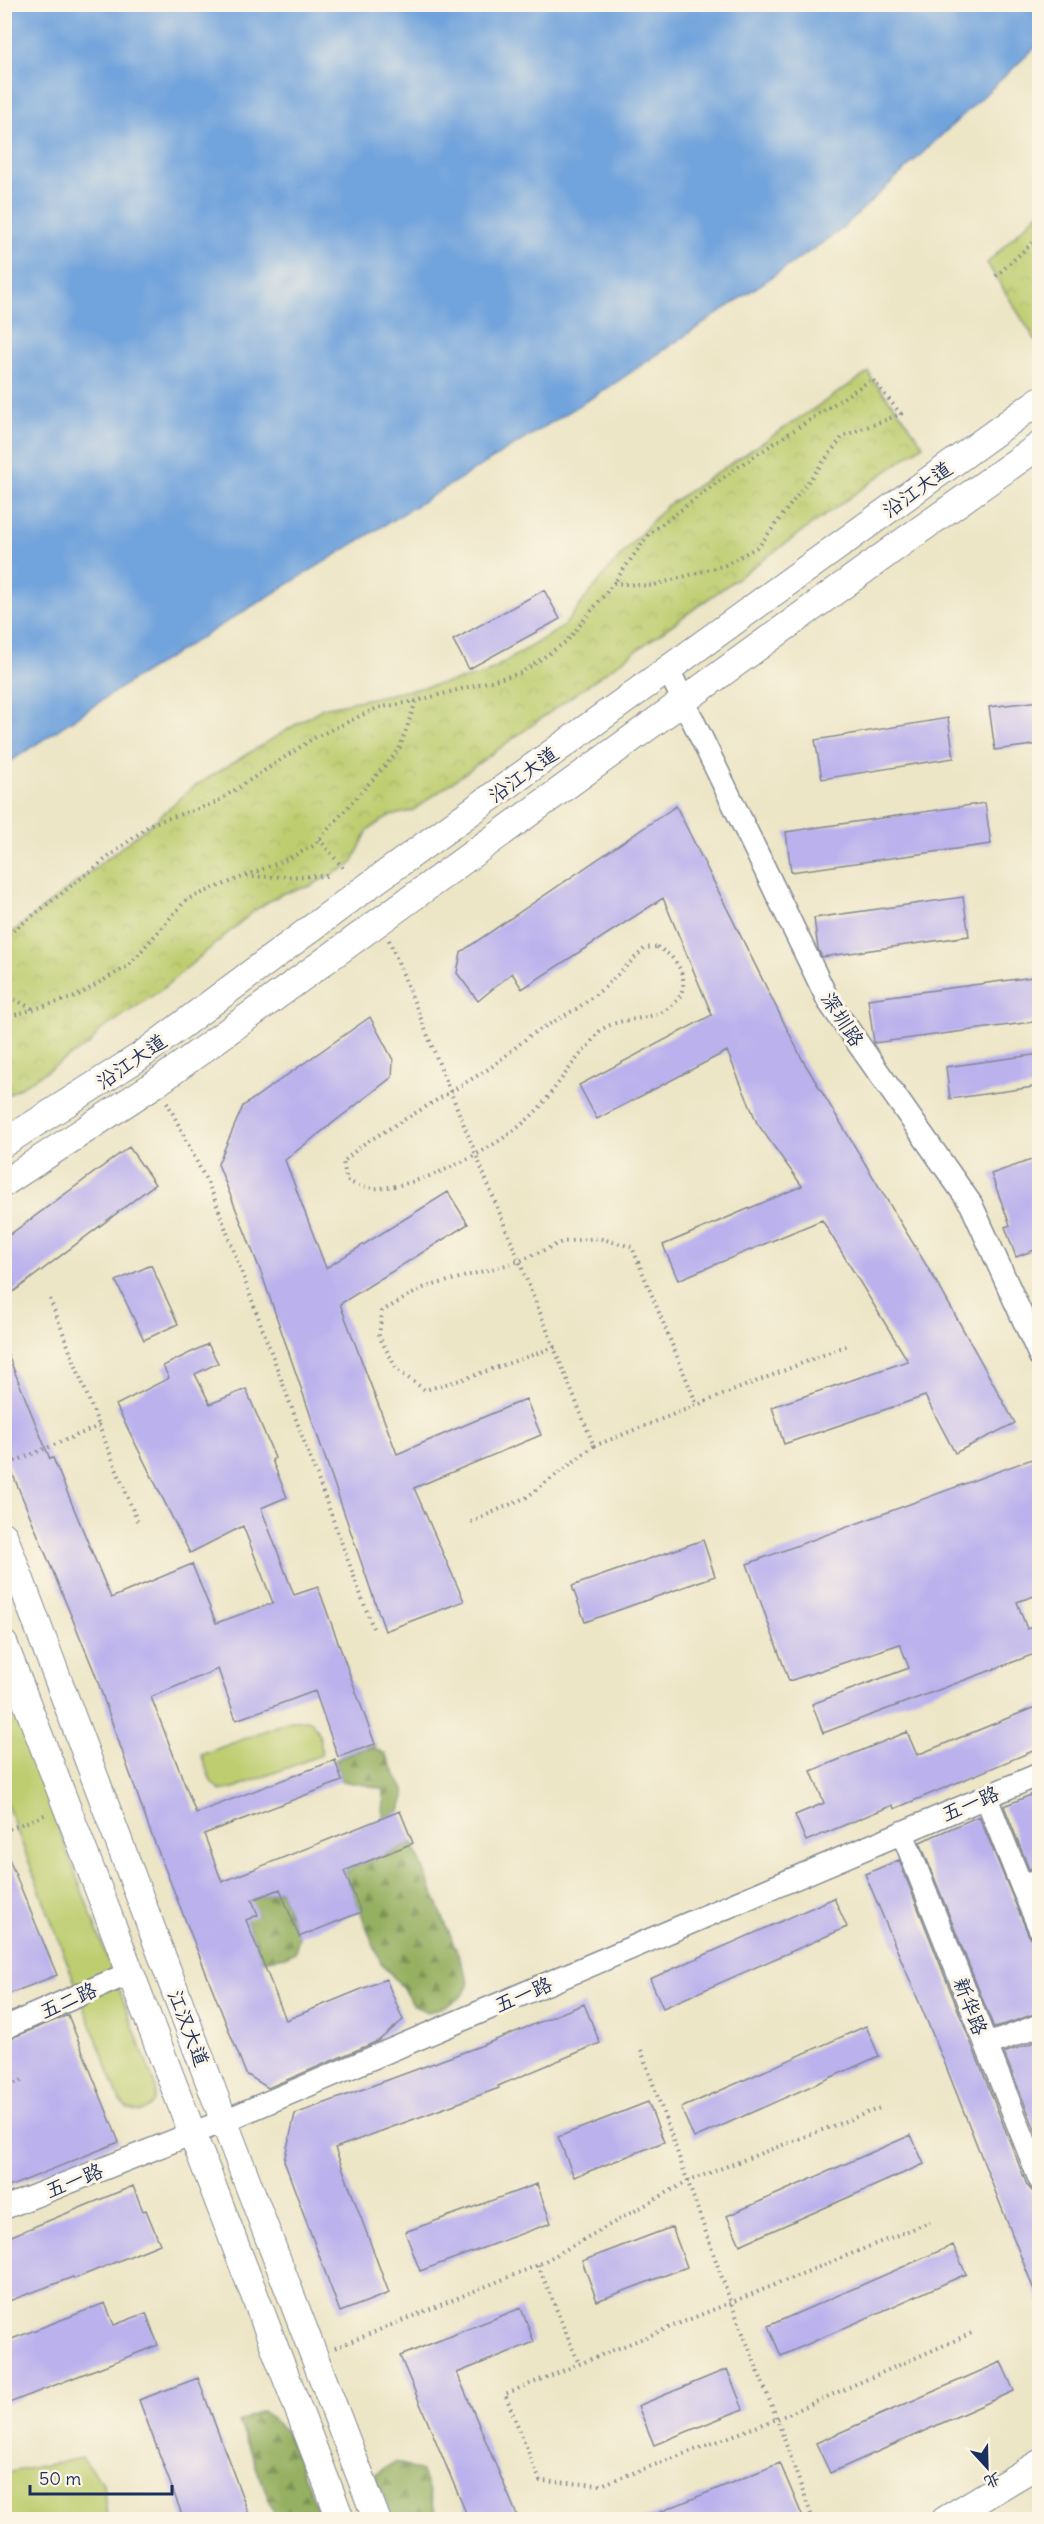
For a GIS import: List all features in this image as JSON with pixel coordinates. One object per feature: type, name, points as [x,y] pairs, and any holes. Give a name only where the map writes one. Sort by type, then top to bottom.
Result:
[{"type":"main road","name":"沿江大道","points":[[4,1143],[139,1058],[360,892],[1007,423],[1036,409]]},
{"type":"main road","points":[[1007,423],[1036,455]]},
{"type":"main road","name":"沿江大道","points":[[4,1183],[158,1082],[683,702],[1036,455]]},
{"type":"main road","name":"江汉大道","points":[[4,1536],[376,2520]]},
{"type":"main road","name":"江汉大道","points":[[4,1644],[341,2520]]},
{"type":"main road","points":[[945,2520],[1040,2463]]},
{"type":"main road","points":[[978,2520],[1040,2481]]},
{"type":"street","name":"深圳路","points":[[668,669],[829,1002],[971,1204],[1040,1356]]},
{"type":"street","name":"五一路","points":[[4,2208],[224,2121],[1040,1774]]},
{"type":"street","points":[[986,1797],[1031,1883],[1040,1929]]},
{"type":"street","name":"新华路","points":[[902,1832],[1040,2180]]},
{"type":"street","name":"五二路","points":[[4,2028],[132,1972]]},
{"type":"street","points":[[987,2045],[1040,2025]]},
{"type":"path","points":[[996,276],[1040,236]]},
{"type":"path","points":[[4,938],[151,824],[215,803],[314,738],[377,708],[416,701],[521,673],[567,641],[614,584],[649,534],[735,469],[872,379],[901,414],[843,436],[759,546],[725,565],[651,586],[614,584]]},
{"type":"path","points":[[4,1018],[75,997],[128,966],[187,898],[288,859],[313,846],[399,750],[416,701]]},
{"type":"path","points":[[319,839],[343,868]]},
{"type":"path","points":[[242,877],[330,876]]},
{"type":"path","points":[[382,921],[594,1446]]},
{"type":"path","points":[[657,947],[668,953],[677,963],[684,982],[678,998],[663,1012],[643,1019],[623,1020],[602,1029],[572,1063],[543,1105],[510,1133],[478,1155],[412,1182],[368,1188],[347,1181],[343,1162],[362,1145],[490,1068],[532,1034],[578,1008],[604,988],[645,948],[657,947]]},
{"type":"path","points":[[4,994],[35,1010]]},
{"type":"path","points":[[158,1082],[212,1192],[373,1628]]},
{"type":"path","points":[[555,1347],[425,1390],[397,1370],[379,1336],[382,1311],[423,1288],[520,1261],[562,1242],[598,1238],[632,1247],[697,1405]]},
{"type":"path","points":[[50,1299],[138,1523]]},
{"type":"path","points":[[471,1522],[527,1497],[594,1446],[848,1345]]},
{"type":"path","points":[[4,1466],[99,1425]]},
{"type":"path","points":[[4,1831],[67,1806]]},
{"type":"path","points":[[641,2050],[731,2303],[813,2520]]},
{"type":"path","points":[[4,2088],[25,2079]]},
{"type":"path","points":[[314,2356],[538,2265],[687,2181],[880,2108]]},
{"type":"path","points":[[930,2222],[505,2394],[540,2481],[601,2485],[777,2420],[974,2332]]},
{"type":"path","points":[[538,2265],[579,2364]]},
{"type":"green space","points":[[1039,212],[1039,346],[987,263]]},
{"type":"green space","points":[[869,372],[923,445],[412,811],[389,816],[368,830],[351,865],[310,886],[281,894],[255,910],[161,990],[100,1031],[90,1044],[5,1097],[5,938],[151,824],[193,787],[323,708],[483,675],[563,627],[608,570],[665,507]]},
{"type":"green space","points":[[4,1683],[156,2088],[152,2103],[140,2112],[126,2108],[120,2101],[5,1799]]},
{"type":"green space","points":[[310,1720],[319,1736],[321,1755],[234,1788],[220,1791],[211,1781],[201,1755],[290,1721]]},
{"type":"green space","points":[[375,1744],[374,1748],[385,1754],[405,1792],[400,1811],[383,1818],[384,1789],[342,1781],[335,1760]]},
{"type":"green space","points":[[413,1843],[469,1982],[467,1989],[458,1999],[428,2012],[414,2006],[399,1983],[381,1963],[344,1871]]},
{"type":"green space","points":[[280,1889],[299,1937],[295,1952],[285,1957],[262,1961],[246,1920],[252,1900]]},
{"type":"green space","points":[[262,2411],[286,2431],[321,2519],[276,2519],[239,2422]]},
{"type":"green space","points":[[82,2458],[103,2483],[107,2517],[103,2520],[5,2519],[5,2473]]},
{"type":"green space","points":[[395,2462],[422,2471],[438,2519],[393,2519],[375,2474]]},
{"type":"water","points":[[5,4],[1039,4],[1040,43],[837,233],[606,389],[137,677],[5,765]]},
{"type":"building","points":[[544,590],[560,619],[469,669],[453,640]]},
{"type":"building","points":[[1040,701],[1040,744],[995,750],[989,707]]},
{"type":"building","points":[[948,718],[954,758],[822,779],[815,740]]},
{"type":"building","points":[[985,803],[991,844],[791,872],[786,832]]},
{"type":"building","points":[[676,806],[802,1059],[940,1288],[1015,1423],[955,1453],[925,1396],[784,1444],[772,1407],[908,1361],[822,1220],[678,1280],[663,1245],[802,1186],[757,1123],[727,1051],[597,1119],[579,1085],[712,1015],[663,898],[522,989],[512,973],[478,1001],[457,973],[461,952]]},
{"type":"building","points":[[963,897],[969,936],[822,957],[818,949],[814,918]]},
{"type":"building","points":[[1040,976],[1040,1021],[874,1043],[868,999]]},
{"type":"building","points":[[370,1017],[393,1060],[392,1077],[285,1160],[326,1268],[448,1192],[468,1224],[340,1304],[397,1454],[526,1399],[541,1435],[414,1488],[464,1601],[385,1631],[262,1275],[218,1164],[243,1106]]},
{"type":"building","points":[[1040,1054],[1040,1086],[950,1099],[946,1067]]},
{"type":"building","points":[[129,1147],[155,1184],[4,1299],[4,1239]]},
{"type":"building","points":[[1040,1157],[1040,1248],[1016,1257],[1005,1227],[1010,1225],[991,1174]]},
{"type":"building","points":[[151,1265],[178,1324],[144,1340],[116,1281]]},
{"type":"building","points":[[208,1344],[218,1363],[195,1374],[210,1404],[246,1389],[275,1458],[272,1460],[287,1497],[261,1508],[294,1595],[318,1587],[375,1744],[338,1757],[315,1691],[236,1720],[218,1669],[151,1697],[196,1813],[335,1760],[342,1781],[204,1834],[222,1882],[400,1811],[413,1843],[344,1871],[361,1912],[299,1937],[280,1889],[252,1900],[258,1915],[246,1920],[286,2020],[386,1979],[403,2020],[378,2041],[268,2088],[246,2074],[149,1828],[94,1671],[4,1453],[5,1348],[50,1459],[53,1458],[111,1598],[192,1564],[216,1623],[273,1603],[243,1526],[190,1553],[116,1405],[169,1378],[163,1366]]},
{"type":"building","points":[[1040,1456],[1040,1594],[1017,1602],[1027,1629],[1040,1624],[1040,1652],[823,1733],[812,1704],[909,1668],[900,1644],[789,1681],[747,1564]]},
{"type":"building","points":[[703,1540],[715,1576],[585,1622],[572,1586]]},
{"type":"building","points":[[1040,1705],[1040,1748],[894,1809],[893,1805],[806,1841],[795,1815],[824,1803],[811,1771],[907,1732],[917,1755]]},
{"type":"building","points":[[1040,1791],[1040,1866],[1029,1869],[1004,1806]]},
{"type":"building","points":[[979,1816],[1028,1934],[1032,1940],[1040,1942],[1040,2012],[994,2028],[920,1842]]},
{"type":"building","points":[[4,1847],[57,1975],[4,1996]]},
{"type":"building","points":[[899,1860],[1027,2185],[1032,2191],[1040,2193],[1040,2305],[943,2059],[865,1874]]},
{"type":"building","points":[[834,1898],[847,1927],[663,2008],[650,1979]]},
{"type":"building","points":[[584,2004],[600,2043],[498,2086],[499,2088],[335,2148],[389,2293],[340,2312],[284,2161],[295,2114],[483,2045]]},
{"type":"building","points":[[68,2015],[119,2142],[4,2189],[4,2041]]},
{"type":"building","points":[[866,2026],[879,2056],[694,2138],[681,2108]]},
{"type":"building","points":[[1040,2040],[1040,2142],[1004,2053]]},
{"type":"building","points":[[648,2102],[664,2142],[574,2177],[558,2137]]},
{"type":"building","points":[[911,2135],[924,2164],[740,2245],[727,2216]]},
{"type":"building","points":[[537,2184],[551,2223],[420,2271],[405,2232]]},
{"type":"building","points":[[133,2186],[160,2244],[74,2279],[73,2277],[4,2303],[4,2239]]},
{"type":"building","points":[[672,2227],[687,2267],[597,2301],[582,2261]]},
{"type":"building","points":[[953,2245],[966,2274],[781,2356],[768,2326]]},
{"type":"building","points":[[105,2303],[114,2325],[146,2313],[158,2345],[4,2405],[4,2342]]},
{"type":"building","points":[[521,2308],[534,2342],[457,2373],[519,2520],[469,2520],[400,2356]]},
{"type":"building","points":[[1001,2362],[1014,2391],[830,2473],[816,2443]]},
{"type":"building","points":[[727,2369],[743,2409],[654,2445],[638,2406]]},
{"type":"building","points":[[198,2378],[251,2520],[184,2520],[139,2400]]},
{"type":"building","points":[[780,2463],[804,2520],[643,2520],[643,2519]]}]
